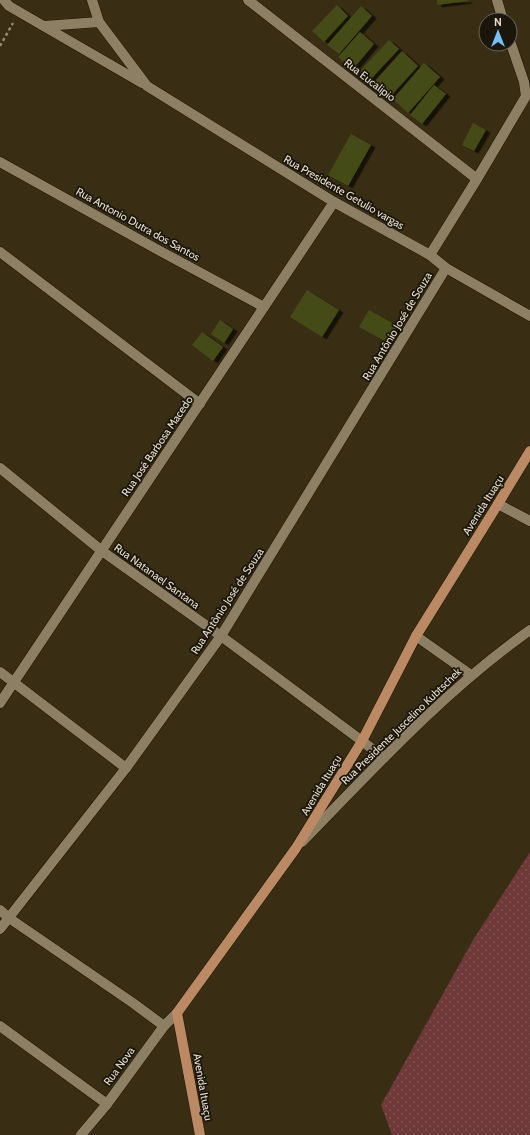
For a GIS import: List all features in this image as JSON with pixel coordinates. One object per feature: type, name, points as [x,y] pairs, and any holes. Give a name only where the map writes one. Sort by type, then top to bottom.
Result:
[{"type":"main road","name":"Avenida Ituaçu","points":[[200,1135],[177,1013],[296,848],[362,740],[416,636],[530,451]]},
{"type":"street","name":"Rua Presidente Getulio vargas","points":[[4,0],[9,6],[147,86],[334,202],[430,255],[446,268],[530,316]]},
{"type":"street","name":"Rua Presidente Getulio vargas","points":[[92,0],[99,22],[147,86]]},
{"type":"street","name":"Rua Eucalipio","points":[[248,0],[477,179]]},
{"type":"street","points":[[497,0],[501,12]]},
{"type":"street","points":[[43,26],[99,22]]},
{"type":"street","points":[[430,255],[526,96],[524,82],[514,52]]},
{"type":"street","name":"Rua Antonio Dutra dos Santos","points":[[0,162],[264,307]]},
{"type":"street","name":"Rua José Barbosa Macedo","points":[[0,703],[334,202]]},
{"type":"street","points":[[0,252],[200,404]]},
{"type":"street","name":"Rua Antônio José de Souza","points":[[0,929],[126,768],[221,636],[446,268]]},
{"type":"street","name":"Rua Natanael Santana","points":[[0,468],[102,551],[221,636],[362,740],[384,758]]},
{"type":"street","points":[[498,504],[530,521]]},
{"type":"street","name":"Rua Presidente Juscelino Kubtschek","points":[[296,848],[384,758],[471,675],[530,630]]},
{"type":"street","points":[[416,636],[471,675]]},
{"type":"street","points":[[0,672],[126,768]]},
{"type":"street","points":[[0,910],[9,918],[164,1026]]},
{"type":"street","name":"Rua Nova","points":[[81,1135],[107,1104],[164,1026],[177,1013]]},
{"type":"street","points":[[0,1026],[107,1104]]},
{"type":"path","points":[[0,46],[20,12]]},
{"type":"shaded area","points":[[530,852],[530,1135],[392,1135],[381,1105],[473,940]]},
{"type":"building","points":[[437,0],[468,0],[468,1],[437,5]]},
{"type":"building","points":[[337,5],[348,16],[324,42],[312,31]]},
{"type":"building","points":[[361,6],[372,16],[339,54],[327,45]]},
{"type":"building","points":[[360,32],[374,44],[353,69],[338,57]]},
{"type":"building","points":[[389,40],[399,49],[370,80],[360,71]]},
{"type":"building","points":[[402,51],[418,66],[390,97],[374,82]]},
{"type":"building","points":[[424,63],[440,77],[408,113],[393,99]]},
{"type":"building","points":[[434,85],[446,94],[422,124],[410,115]]},
{"type":"building","points":[[473,123],[486,130],[474,151],[462,145]]},
{"type":"building","points":[[351,134],[371,145],[348,186],[328,175]]},
{"type":"building","points":[[307,290],[339,310],[322,337],[290,317]]},
{"type":"building","points":[[369,310],[398,326],[388,343],[359,327]]},
{"type":"building","points":[[220,320],[233,329],[224,343],[211,334]]},
{"type":"building","points":[[202,332],[223,347],[213,361],[192,345]]}]
